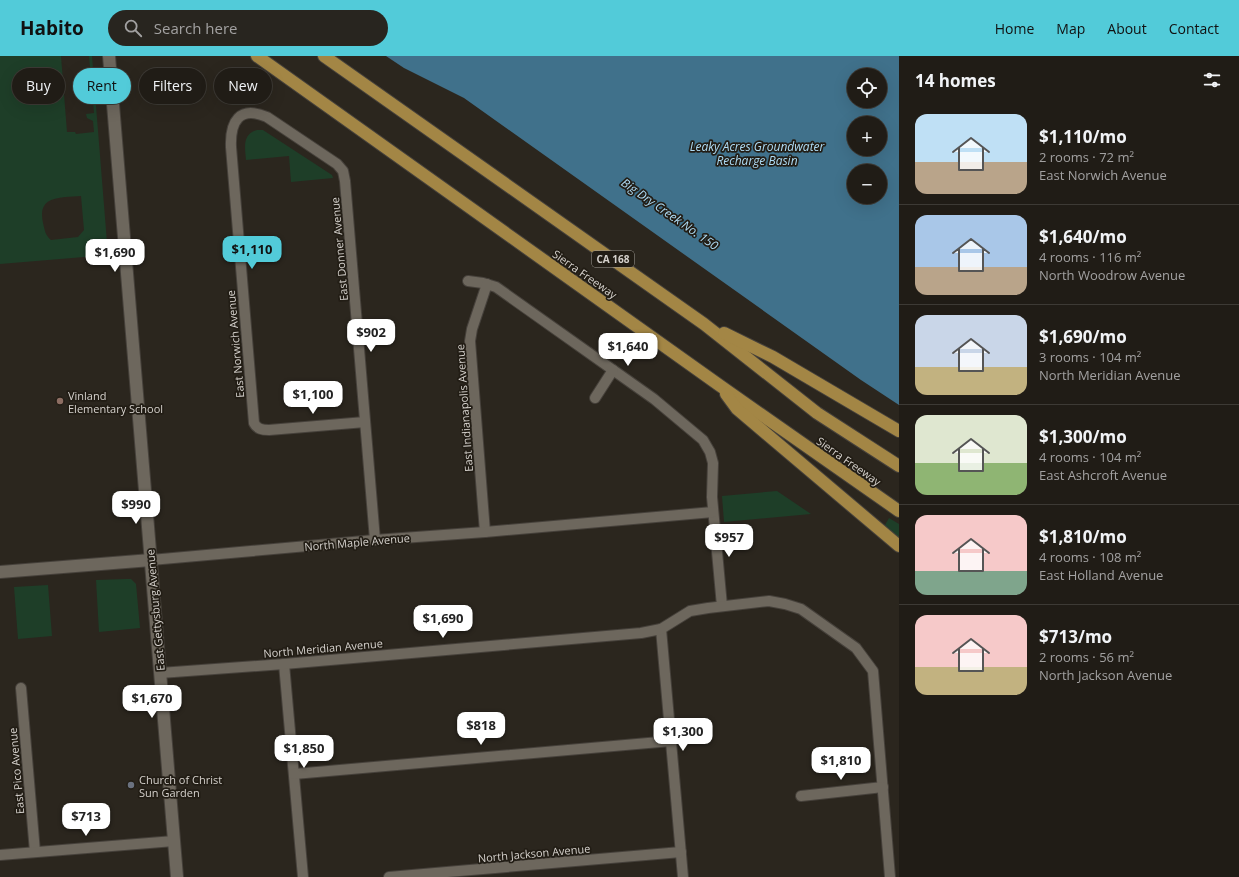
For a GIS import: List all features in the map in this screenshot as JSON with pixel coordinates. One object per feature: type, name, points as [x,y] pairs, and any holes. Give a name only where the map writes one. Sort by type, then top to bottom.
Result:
[{"type":"highway","name":"Sierra Freeway","points":[[257,56],[719,385],[899,511]]},
{"type":"highway","name":"Sierra Freeway","points":[[324,56],[704,324],[817,413],[899,466]]},
{"type":"highway","points":[[704,324],[773,357],[899,430]]},
{"type":"highway","points":[[719,385],[737,409],[899,546]]},
{"type":"street","name":"East Gettysburg Avenue","points":[[108,56],[177,877]]},
{"type":"street","name":"East Donner Avenue","points":[[241,115],[254,112],[267,117],[337,164],[343,171],[346,181],[375,540]]},
{"type":"street","name":"East Norwich Avenue","points":[[241,115],[234,123],[231,147],[254,423],[259,429],[269,430],[365,422]]},
{"type":"street","points":[[468,281],[496,287],[654,399],[703,440],[710,452],[713,463],[712,497],[722,606]]},
{"type":"street","name":"East Indianapolis Avenue","points":[[486,532],[470,341],[472,329],[487,284]]},
{"type":"street","points":[[594,398],[613,370]]},
{"type":"street","name":"North Maple Avenue","points":[[0,572],[713,512]]},
{"type":"street","name":"North Meridian Avenue","points":[[160,673],[284,664],[641,633],[661,628],[690,611],[769,601],[785,604],[801,609],[856,648],[873,671],[890,877]]},
{"type":"street","points":[[661,628],[683,877]]},
{"type":"street","points":[[284,664],[303,877]]},
{"type":"street","name":"East Pico Avenue","points":[[21,688],[35,852]]},
{"type":"street","points":[[294,774],[671,741]]},
{"type":"street","points":[[801,796],[883,787]]},
{"type":"street","points":[[0,855],[174,841]]},
{"type":"street","name":"North Jackson Avenue","points":[[389,877],[681,852]]},
{"type":"green space","points":[[0,56],[61,56],[62,68],[12,68],[12,104],[65,104],[67,132],[75,132],[76,134],[94,132],[93,121],[87,118],[86,114],[94,113],[93,104],[96,104],[108,255],[0,264]],"holes":[[[81,196],[84,230],[78,237],[51,240],[46,235],[42,211],[43,207],[49,201],[65,197]]]},
{"type":"green space","points":[[89,56],[92,56],[93,68],[90,68]]},
{"type":"green space","points":[[263,130],[332,175],[333,178],[291,182],[289,156],[246,160],[245,146],[247,138],[252,132]]},
{"type":"green space","points":[[777,491],[811,514],[724,522],[722,496]]},
{"type":"green space","points":[[889,518],[899,524],[899,538],[885,525]]},
{"type":"green space","points":[[131,579],[136,584],[140,628],[99,632],[96,580]]},
{"type":"green space","points":[[48,585],[52,636],[18,639],[14,587]]},
{"type":"water","name":"Leaky Acres Groundwater Recharge Basin","points":[[386,56],[899,56],[899,405],[861,380],[464,98],[404,68]]},
{"type":"place","name":"Vinland Elementary School","points":[[60,401]]},
{"type":"place","name":"Church of Christ Sun Garden","points":[[131,785]]},
{"type":"water label","name":"Big Dry Creek No. 150","points":[[670,214]]}]
